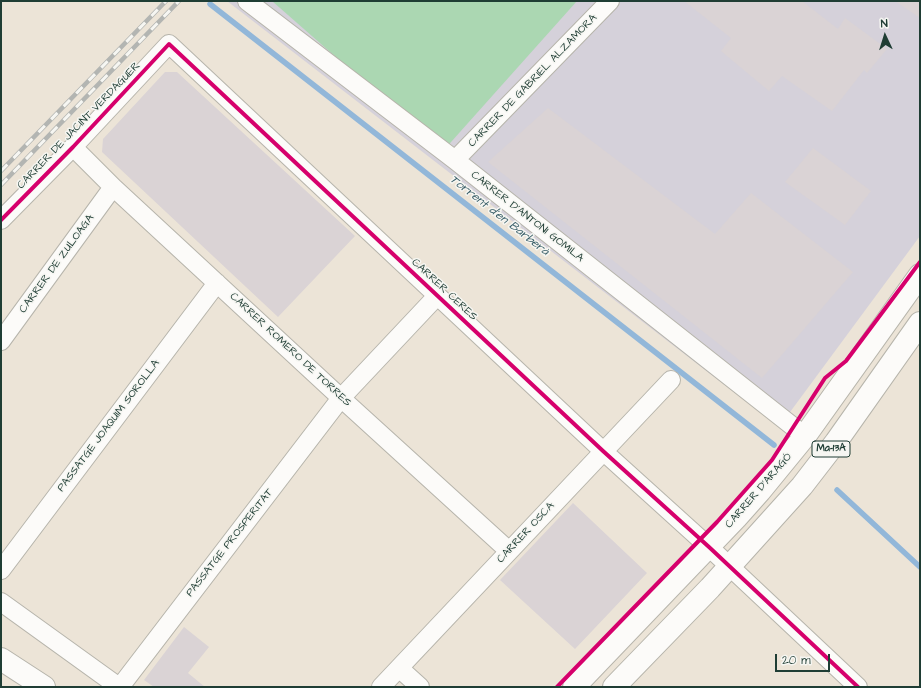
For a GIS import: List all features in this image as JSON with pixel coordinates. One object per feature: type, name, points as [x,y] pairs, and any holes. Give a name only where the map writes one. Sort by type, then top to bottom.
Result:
[{"type":"main road","name":"CARRER D'ARAGÓ","points":[[574,687],[736,518],[805,436],[920,275]]},
{"type":"main road","name":"Ma-13A","points":[[614,687],[730,566],[802,486],[836,442],[920,323]]},
{"type":"main road","points":[[1,659],[44,687]]},
{"type":"street","name":"CARRER D'ANTONI GOMILA","points":[[247,1],[455,160],[805,436]]},
{"type":"street","name":"CARRER DE GABRIEL ALZAMORA","points":[[455,160],[610,1]]},
{"type":"street","name":"CARRER DE JACINT VERDAGUER","points":[[1,220],[73,147],[169,44]]},
{"type":"street","name":"CARRER CERES","points":[[169,44],[603,451],[730,566],[858,687]]},
{"type":"street","name":"CARRER ROMERO DE TORRES","points":[[73,147],[113,187],[509,552]]},
{"type":"street","name":"CARRER DE ZULOAGA","points":[[1,341],[113,187]]},
{"type":"street","name":"PASSATGE JOAQUIM SOROLLA","points":[[1,570],[217,283]]},
{"type":"street","name":"PASSATGE PROSPERITAT","points":[[120,687],[341,398],[437,296]]},
{"type":"street","name":"CARRER OSCA","points":[[381,687],[671,380]]},
{"type":"street","points":[[1,602],[120,687]]},
{"type":"street","points":[[399,668],[420,687]]},
{"type":"shaded area","points":[[227,1],[920,1],[920,236],[779,427]]},
{"type":"green space","points":[[272,1],[577,1],[443,151]]},
{"type":"building","points":[[684,1],[802,1],[838,29],[845,18],[887,49],[867,73],[864,70],[832,111],[782,76],[769,91],[721,51],[731,38]]},
{"type":"building","points":[[895,1],[920,1],[920,18]]},
{"type":"building","points":[[165,72],[177,72],[355,236],[278,317],[102,152],[103,139]]},
{"type":"building","points":[[548,108],[715,234],[751,193],[853,272],[762,378],[488,162]]},
{"type":"building","points":[[813,148],[871,191],[845,225],[785,182]]},
{"type":"building","points":[[573,503],[647,573],[575,649],[500,580]]},
{"type":"building","points":[[184,627],[209,647],[188,673],[205,687],[154,687],[144,680]]},
{"type":"waterway","name":"Torrent d'en Barberà","points":[[210,4],[774,445]]},
{"type":"waterway","name":"Torrent d'en Barberà","points":[[837,490],[920,567]]},
{"type":"railway","points":[[1,171],[166,1]]},
{"type":"railway","points":[[1,185],[179,1]]},
{"type":"cycle path","points":[[1,220],[73,147],[169,44],[603,451],[709,547],[858,687]]},
{"type":"cycle path","points":[[557,687],[717,522],[772,460],[825,378],[846,361],[920,262]]}]
